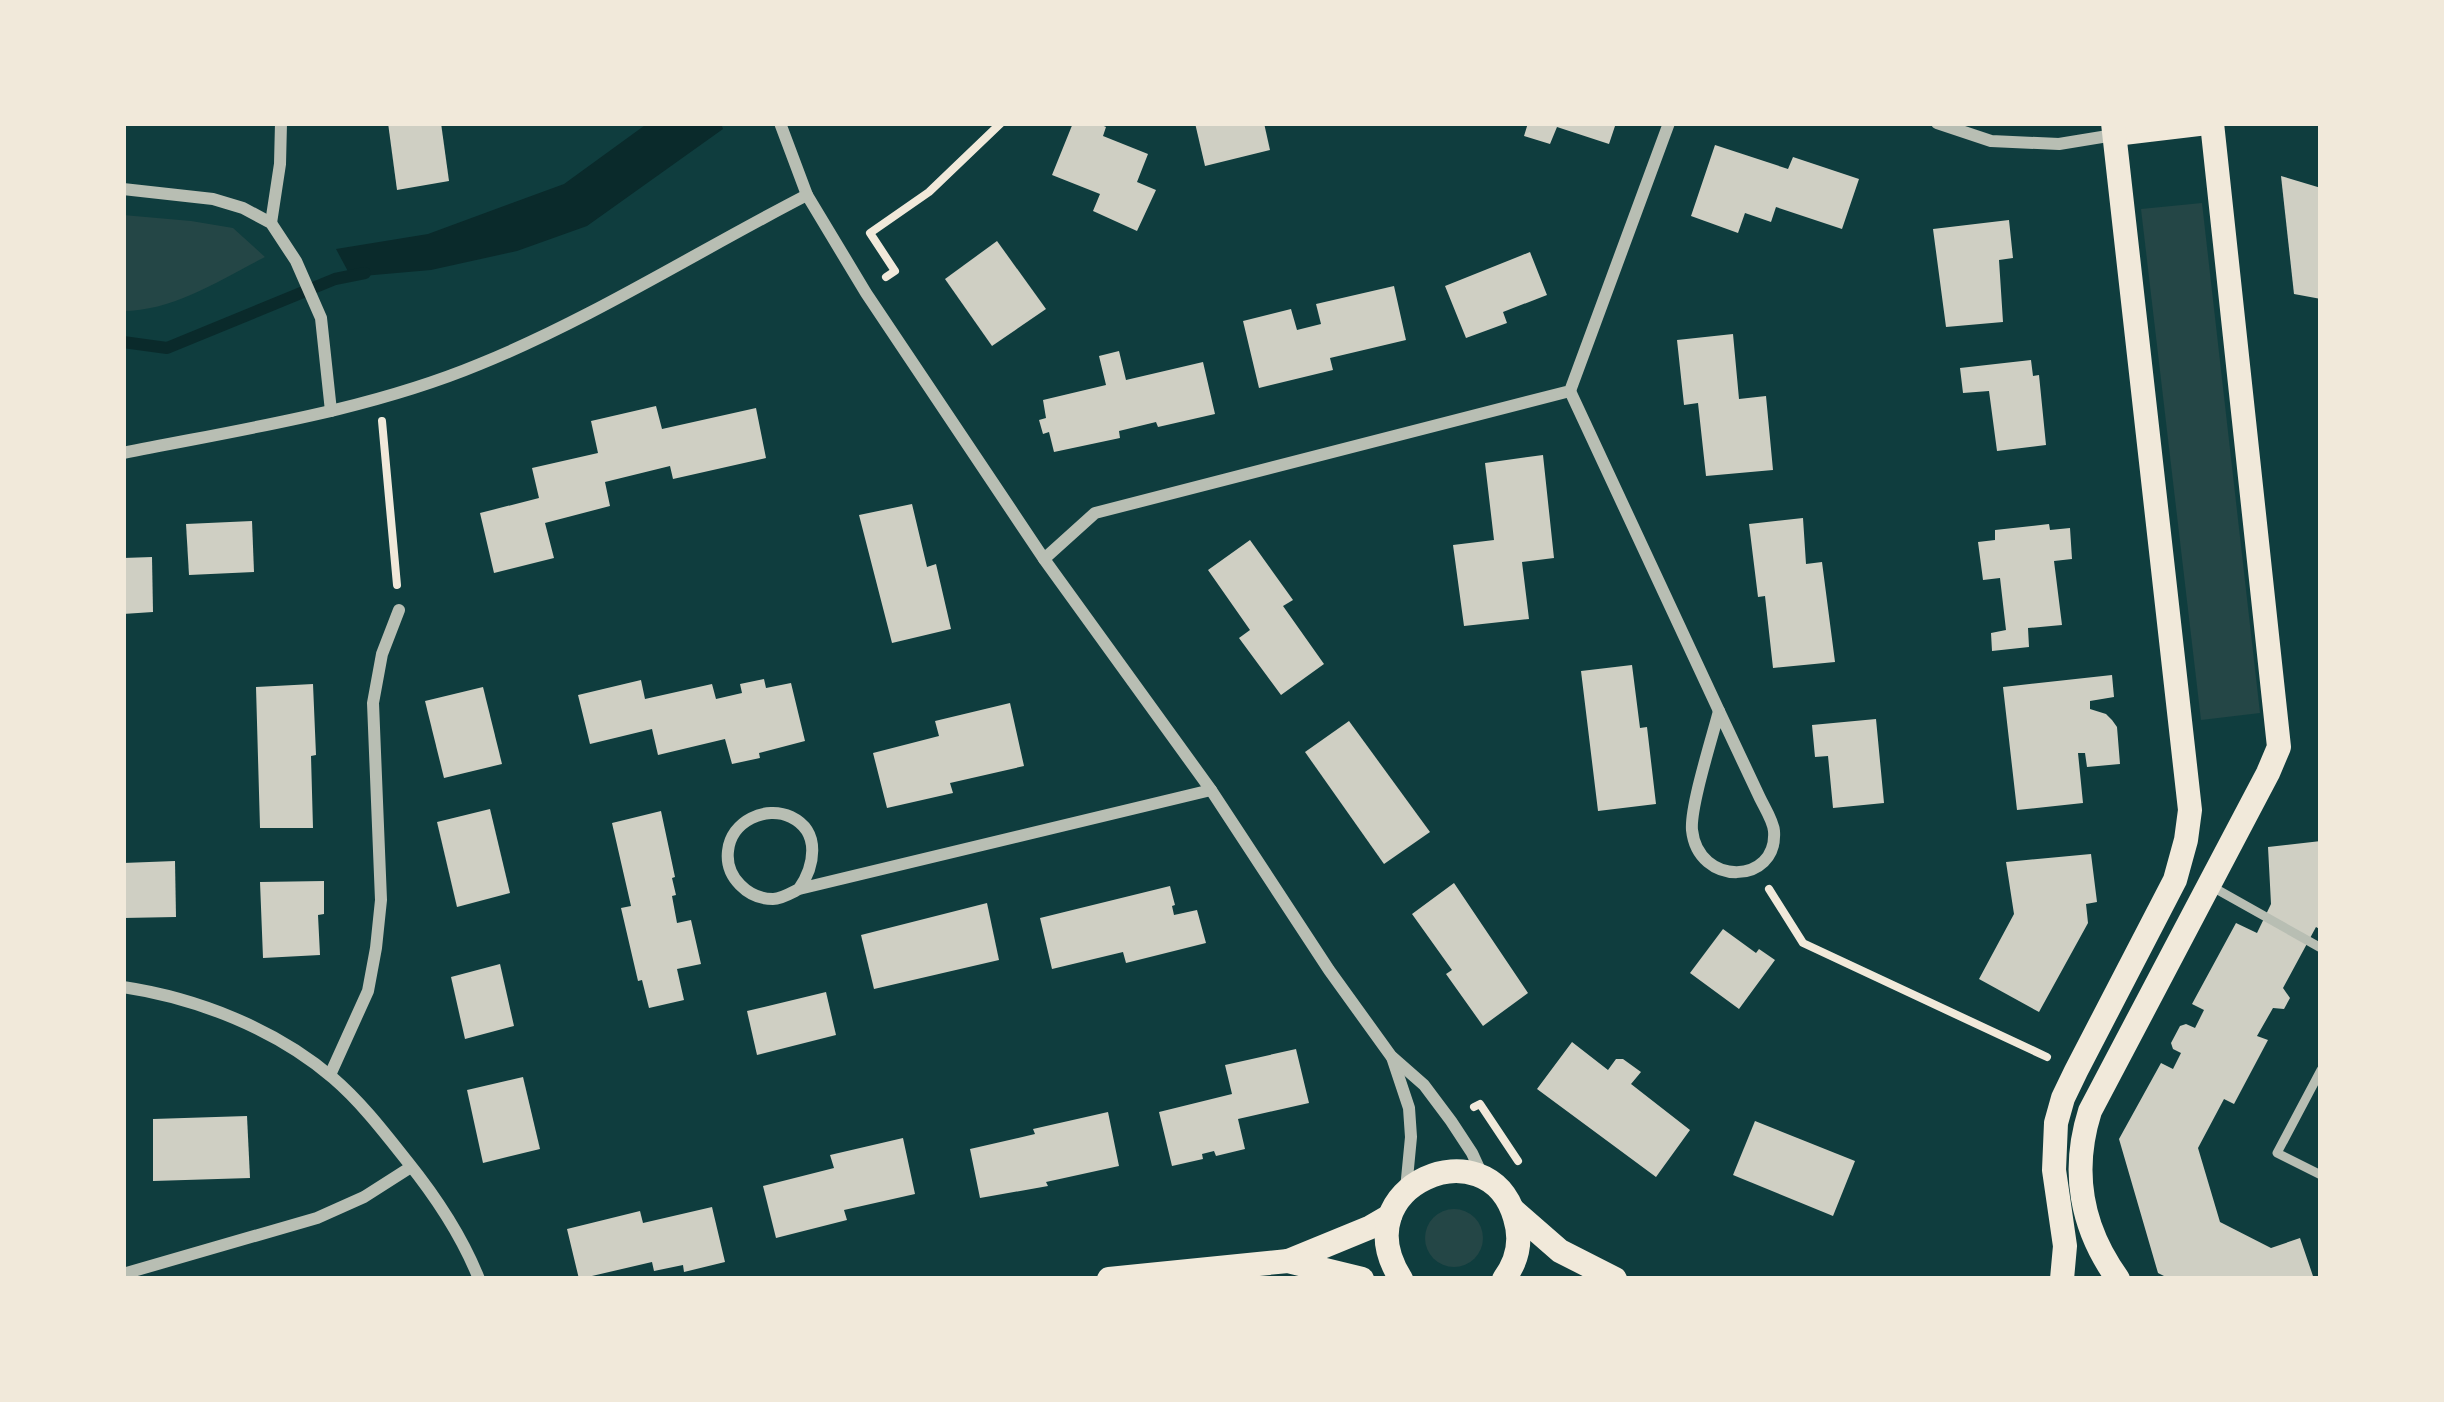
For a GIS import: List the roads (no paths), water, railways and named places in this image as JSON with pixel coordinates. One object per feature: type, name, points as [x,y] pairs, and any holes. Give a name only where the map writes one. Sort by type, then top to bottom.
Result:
[{"type":"main road","points":[[2062,1279],[2065,1246],[2054,1171],[2056,1123],[2076,1071],[2175,880],[2190,810],[2114,129],[2209,123],[2279,747],[2090,1111],[2082,1137],[2080,1191],[2087,1220],[2118,1279]]},
{"type":"main road","points":[[1395,1278],[1386,1247],[1390,1216],[1417,1181],[1456,1171],[1483,1178],[1506,1197],[1513,1210],[1519,1241],[1504,1279]]},
{"type":"main road","points":[[1513,1210],[1561,1251],[1615,1279]]},
{"type":"main road","points":[[1109,1279],[1288,1261],[1390,1216]]},
{"type":"main road","points":[[1288,1261],[1362,1279]]},
{"type":"street","points":[[271,223],[281,123]]},
{"type":"street","points":[[780,123],[807,195],[866,293],[1044,559],[1211,790],[1329,970],[1391,1056],[1424,1085],[1451,1121],[1483,1178]]},
{"type":"street","points":[[1669,123],[1570,391],[1774,828],[1772,849],[1756,868],[1736,873],[1715,868],[1696,852],[1691,825],[1719,711]]},
{"type":"street","points":[[1937,123],[1991,141],[2059,144],[2114,129]]},
{"type":"street","points":[[123,189],[213,199],[271,223],[296,261],[321,318],[332,411]]},
{"type":"street","points":[[123,453],[332,411],[476,366],[548,334],[807,195]]},
{"type":"street","points":[[1044,559],[1095,513],[1570,391]]},
{"type":"street","points":[[330,1075],[368,991],[376,948],[380,900],[373,703],[382,654],[399,610]]},
{"type":"street","points":[[799,889],[812,871],[814,847],[801,824],[787,815],[761,813],[739,826],[728,849],[731,875],[749,894],[776,900],[799,889],[1211,790]]},
{"type":"street","points":[[123,988],[218,1012],[272,1037],[330,1075],[353,1097],[449,1218],[479,1279]]},
{"type":"street","points":[[1391,1056],[1409,1108],[1412,1137],[1406,1190]]},
{"type":"street","points":[[123,1274],[317,1218],[364,1197],[411,1167]]},
{"type":"lane","points":[[2210,885],[2321,948]]},
{"type":"lane","points":[[2321,1070],[2277,1153],[2321,1175]]},
{"type":"waterway","points":[[123,342],[167,348],[335,279],[365,273]]}]
